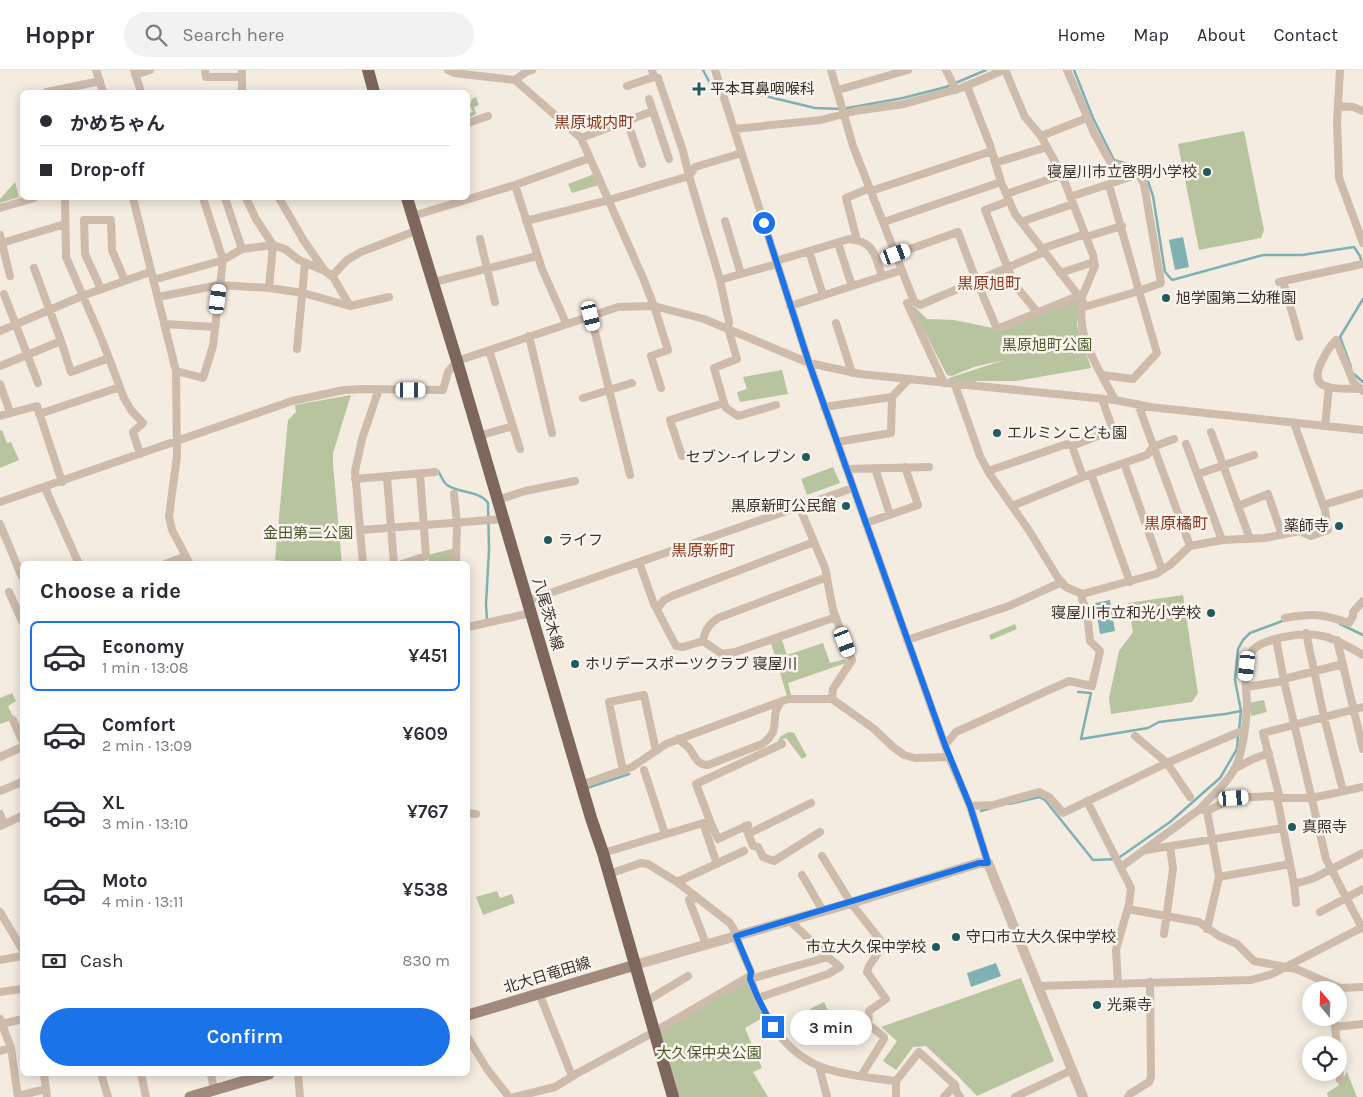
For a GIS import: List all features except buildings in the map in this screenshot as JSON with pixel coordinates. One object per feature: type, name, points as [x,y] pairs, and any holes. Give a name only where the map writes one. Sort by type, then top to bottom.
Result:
[{"type":"main road","points":[[368,70],[373,90]]},
{"type":"main road","name":"八尾茨木線","points":[[408,200],[434,282],[674,1097]]},
{"type":"main road","name":"北大日竜田線","points":[[470,1014],[635,965]]},
{"type":"main road","points":[[190,1097],[212,1093],[263,1076]]},
{"type":"street","points":[[96,70],[102,90]]},
{"type":"street","points":[[140,90],[134,72],[150,70]]},
{"type":"street","points":[[205,70],[206,77],[242,74],[242,90]]},
{"type":"street","points":[[448,70],[454,73],[515,80],[580,138],[609,200],[654,306],[668,350],[651,356],[661,388]]},
{"type":"street","points":[[515,80],[532,70]]},
{"type":"street","points":[[715,70],[809,363],[907,640],[949,757],[970,806],[988,863],[1083,1097]]},
{"type":"street","points":[[831,70],[852,146],[871,189],[914,301],[920,305],[976,280],[1008,269],[1042,251],[1085,235],[1122,226]]},
{"type":"street","points":[[838,90],[908,70]]},
{"type":"street","points":[[946,70],[954,86]]},
{"type":"street","points":[[734,129],[821,120],[843,111],[904,104],[954,86],[967,86],[987,73],[1005,70],[1025,117],[1041,136],[1062,176],[1094,262],[1095,266],[1079,298],[997,328],[958,232],[896,254]]},
{"type":"street","points":[[1067,70],[1087,118],[1111,163],[1137,171],[1144,184],[1161,283],[1081,308]]},
{"type":"street","points":[[1340,70],[1336,122],[1339,178],[1363,243]]},
{"type":"street","points":[[627,86],[653,73],[658,78],[683,151],[720,280],[728,328],[737,359],[714,368],[726,408],[738,416],[776,405]]},
{"type":"street","points":[[57,90],[100,81]]},
{"type":"street","points":[[967,86],[992,151],[1001,182],[1021,222],[1083,302],[1081,308],[1082,330],[1092,358],[1115,400]]},
{"type":"street","points":[[649,99],[670,159]]},
{"type":"street","points":[[1338,106],[1353,106],[1363,111]]},
{"type":"street","points":[[580,138],[653,111]]},
{"type":"street","points":[[470,122],[488,116]]},
{"type":"street","points":[[1041,136],[1087,118]]},
{"type":"street","points":[[627,121],[642,164]]},
{"type":"street","points":[[995,163],[1047,147]]},
{"type":"street","points":[[857,240],[846,198],[992,151]]},
{"type":"street","points":[[526,221],[609,200],[689,176],[694,167],[742,153]]},
{"type":"street","points":[[470,199],[516,185],[590,158]]},
{"type":"street","points":[[1021,222],[1139,174]]},
{"type":"street","points":[[1038,313],[1014,284],[985,210],[1008,197],[1062,176]]},
{"type":"street","points":[[884,222],[1001,182]]},
{"type":"street","points":[[516,185],[537,256],[566,323]]},
{"type":"street","points":[[1102,375],[1133,379],[1157,353],[1109,185]]},
{"type":"street","points":[[0,208],[27,200]]},
{"type":"street","points":[[64,200],[66,257],[120,387],[131,410],[143,423],[133,432],[140,454]]},
{"type":"street","points":[[133,200],[176,371],[178,441],[169,516],[172,530],[188,561]]},
{"type":"street","points":[[176,371],[202,378],[213,346],[223,260],[203,200]]},
{"type":"street","points":[[226,200],[242,249]]},
{"type":"street","points":[[247,200],[272,245],[269,288]]},
{"type":"street","points":[[280,200],[325,271]]},
{"type":"street","points":[[413,216],[466,200]]},
{"type":"street","points":[[101,289],[85,254],[84,220],[111,220],[112,250],[124,281]]},
{"type":"street","points":[[724,221],[741,274]]},
{"type":"street","points":[[10,276],[1,239],[65,224]]},
{"type":"street","points":[[332,276],[347,260],[361,252],[418,230]]},
{"type":"street","points":[[480,239],[495,302]]},
{"type":"street","points":[[720,280],[849,239],[866,244],[873,250],[882,276]]},
{"type":"street","points":[[838,243],[852,286]]},
{"type":"street","points":[[153,280],[223,260],[242,249],[272,245],[286,249],[305,263],[332,276],[350,306]]},
{"type":"street","points":[[808,251],[823,295]]},
{"type":"street","points":[[434,282],[537,256]]},
{"type":"street","points":[[1060,274],[1094,262]]},
{"type":"street","points":[[297,349],[305,263]]},
{"type":"street","points":[[1299,337],[1281,282],[1362,265]]},
{"type":"street","points":[[34,268],[71,372],[109,358]]},
{"type":"street","points":[[0,331],[82,296],[150,272]]},
{"type":"street","points":[[790,306],[896,272]]},
{"type":"street","points":[[158,297],[219,285],[269,288],[303,294],[350,306],[390,297]]},
{"type":"street","points":[[2,291],[38,384]]},
{"type":"street","points":[[914,301],[907,303],[944,384]]},
{"type":"street","points":[[0,502],[292,401],[344,390],[443,390],[448,372],[457,361],[618,307],[654,306],[704,318],[809,363],[852,373],[944,384],[1115,400],[1363,430]]},
{"type":"street","points":[[591,316],[630,476]]},
{"type":"street","points":[[836,323],[852,373]]},
{"type":"street","points":[[164,324],[215,327]]},
{"type":"street","points":[[529,336],[552,433]]},
{"type":"street","points":[[1336,340],[1354,382],[1361,390],[1329,387],[1320,383],[1317,378],[1317,372],[1329,347],[1336,340]]},
{"type":"street","points":[[0,366],[61,341]]},
{"type":"street","points":[[489,350],[520,449]]},
{"type":"street","points":[[824,407],[892,397],[908,380]]},
{"type":"street","points":[[582,398],[632,383]]},
{"type":"street","points":[[0,384],[10,412]]},
{"type":"street","points":[[955,385],[980,456],[988,471],[1062,582],[1066,587],[1082,594],[1156,574],[1170,565],[1190,546],[1222,540],[1282,535],[1299,531],[1311,536],[1328,530],[1323,505],[1294,423]]},
{"type":"street","points":[[39,414],[120,387]]},
{"type":"street","points":[[1325,426],[1329,387]]},
{"type":"street","points":[[363,561],[355,471],[362,439],[379,389]]},
{"type":"street","points":[[837,442],[891,433],[892,397]]},
{"type":"street","points":[[988,471],[1067,444],[1072,446],[1113,430],[1102,399]]},
{"type":"street","points":[[682,456],[670,420],[724,403]]},
{"type":"street","points":[[1138,404],[1190,546]]},
{"type":"street","points":[[0,416],[37,406],[62,482]]},
{"type":"street","points":[[479,436],[513,426]]},
{"type":"street","points":[[1211,432],[1250,539]]},
{"type":"street","points":[[1012,506],[1087,476],[1147,455],[1153,447],[1174,439]]},
{"type":"street","points":[[1186,444],[1222,540]]},
{"type":"street","points":[[1072,446],[1087,476],[1130,582]]},
{"type":"street","points":[[1198,474],[1254,455]]},
{"type":"street","points":[[1124,463],[1162,570]]},
{"type":"street","points":[[847,469],[929,467]]},
{"type":"street","points":[[875,468],[890,515]]},
{"type":"street","points":[[866,523],[918,505],[904,468]]},
{"type":"street","points":[[355,479],[435,472]]},
{"type":"street","points":[[411,561],[426,556],[420,474]]},
{"type":"street","points":[[387,477],[394,561]]},
{"type":"street","points":[[498,500],[525,491],[575,481]]},
{"type":"street","points":[[45,488],[78,561]]},
{"type":"street","points":[[470,626],[529,607],[639,562],[854,488]]},
{"type":"street","points":[[1323,505],[1363,493]]},
{"type":"street","points":[[454,494],[457,523],[456,561]]},
{"type":"street","points":[[1238,506],[1268,494],[1282,535]]},
{"type":"street","points":[[799,506],[825,568],[833,610],[852,660],[833,689],[832,699]]},
{"type":"street","points":[[361,530],[504,520]]},
{"type":"street","points":[[0,524],[4,544],[20,573]]},
{"type":"street","points":[[657,609],[664,600],[672,596],[814,542]]},
{"type":"street","points":[[172,561],[186,556]]},
{"type":"street","points":[[639,562],[657,609],[676,646],[683,647],[703,641]]},
{"type":"street","points":[[703,641],[704,631],[718,618],[827,578]]},
{"type":"street","points":[[907,640],[1009,606],[1062,582]]},
{"type":"street","points":[[9,592],[20,617]]},
{"type":"street","points":[[945,745],[956,732],[1069,681],[1092,686],[1100,651],[1090,642],[1087,612],[1082,594]]},
{"type":"street","points":[[1285,618],[1307,614],[1323,614],[1349,623],[1353,612],[1363,601]]},
{"type":"street","points":[[703,641],[722,654],[735,652],[836,617]]},
{"type":"street","points":[[1306,633],[1324,717],[1343,791]]},
{"type":"street","points":[[1204,810],[1232,774],[1239,760],[1240,732],[1247,705],[1247,662],[1253,650],[1266,642],[1276,639],[1315,633],[1338,640],[1363,654]]},
{"type":"street","points":[[1037,986],[1252,980],[1272,974],[1363,927],[1326,859],[1276,639]]},
{"type":"street","points":[[1338,640],[1363,749]]},
{"type":"street","points":[[1246,687],[1284,680],[1343,664]]},
{"type":"street","points":[[623,771],[609,702],[644,694],[656,751]]},
{"type":"street","points":[[581,785],[623,771],[639,763],[666,744],[678,739],[788,699],[832,699],[873,728],[904,755],[915,758],[949,757]]},
{"type":"street","points":[[678,739],[686,745],[699,763],[704,765],[710,764],[768,740],[774,731],[775,710],[782,700]]},
{"type":"street","points":[[1296,903],[1278,798],[1264,733],[1363,707]]},
{"type":"street","points":[[14,720],[20,735]]},
{"type":"street","points":[[970,806],[993,805],[1039,792],[1049,797],[1063,813],[1167,763],[1240,732]]},
{"type":"street","points":[[1134,736],[1167,763],[1190,797]]},
{"type":"street","points":[[717,864],[696,784],[782,744]]},
{"type":"street","points":[[0,757],[20,748]]},
{"type":"street","points":[[1234,770],[1253,759],[1269,754]]},
{"type":"street","points":[[710,764],[714,775]]},
{"type":"street","points":[[644,770],[664,834]]},
{"type":"street","points":[[0,791],[20,783]]},
{"type":"street","points":[[1118,861],[1144,850],[1204,810],[1234,798],[1272,796],[1278,798],[1312,798],[1363,786]]},
{"type":"street","points":[[1087,801],[1130,888],[1128,909],[1116,950],[1118,983]]},
{"type":"street","points":[[707,822],[718,839],[811,803]]},
{"type":"street","points":[[1204,810],[1213,840],[1219,877],[1207,929]]},
{"type":"street","points":[[0,814],[2,825],[20,817]]},
{"type":"street","points":[[603,853],[707,822]]},
{"type":"street","points":[[747,828],[754,846],[758,847],[763,857],[774,861],[820,832]]},
{"type":"street","points":[[1144,850],[1283,828]]},
{"type":"street","points":[[1164,934],[1173,869],[1170,846]]},
{"type":"street","points":[[677,882],[744,851]]},
{"type":"street","points":[[1294,884],[1312,879],[1363,853]]},
{"type":"street","points":[[822,856],[851,902],[884,946],[866,972],[886,999],[870,1011],[868,1024],[884,1039],[861,1076]]},
{"type":"street","points":[[608,874],[641,863],[648,864],[677,882],[730,923],[751,972],[750,978],[765,1015],[778,1034],[798,1054],[820,1066],[861,1076],[896,1081]]},
{"type":"street","points":[[635,965],[979,863],[988,863]]},
{"type":"street","points":[[1219,877],[1290,864]]},
{"type":"street","points":[[802,876],[823,910]]},
{"type":"street","points":[[1320,912],[1363,889]]},
{"type":"street","points":[[697,898],[690,900],[706,944]]},
{"type":"street","points":[[1128,909],[1199,922],[1219,936],[1237,944],[1254,961],[1296,969],[1319,981]]},
{"type":"street","points":[[0,912],[20,946]]},
{"type":"street","points":[[758,998],[828,974],[840,967],[789,920]]},
{"type":"street","points":[[0,960],[20,956]]},
{"type":"street","points":[[520,1096],[555,1087],[750,978],[828,957]]},
{"type":"street","points":[[645,1002],[688,976]]},
{"type":"street","points":[[1128,1097],[1149,1082],[1151,1077],[1150,982]]},
{"type":"street","points":[[1348,988],[1363,987]]},
{"type":"street","points":[[0,992],[20,989]]},
{"type":"street","points":[[539,993],[572,1076]]},
{"type":"street","points":[[20,1020],[1,1021],[12,1048],[18,1096],[47,1093],[44,1076]]},
{"type":"street","points":[[1336,1036],[1335,1027],[1363,1024]]},
{"type":"street","points":[[470,1041],[487,1069],[509,1097]]},
{"type":"street","points":[[0,1051],[12,1048]]},
{"type":"street","points":[[896,1097],[896,1081],[919,1052],[955,1085],[960,1097]]},
{"type":"street","points":[[820,1066],[827,1097]]},
{"type":"street","points":[[1014,1097],[1072,1070]]},
{"type":"street","points":[[102,1076],[108,1097]]},
{"type":"street","points":[[141,1076],[146,1097]]},
{"type":"street","points":[[211,1076],[212,1093]]},
{"type":"street","points":[[298,1076],[300,1097]]},
{"type":"street","points":[[944,1097],[955,1085]]},
{"type":"green space","points":[[476,97],[479,105],[474,107],[476,114],[470,117],[470,113],[473,112],[470,105],[472,99]]},
{"type":"green space","points":[[1244,131],[1264,230],[1261,238],[1199,250],[1178,144]]},
{"type":"green space","points":[[594,174],[599,185],[572,193],[568,184]]},
{"type":"green space","points":[[15,182],[19,197],[0,203],[0,199]]},
{"type":"green space","name":"黒原旭町公園","points":[[1077,300],[1079,303],[1077,325],[1091,368],[1016,381],[976,381],[976,383],[949,380],[949,378],[1004,360],[974,367],[952,376],[947,375],[912,307],[914,306],[927,319],[954,320],[993,328]]},
{"type":"green space","points":[[782,370],[788,394],[740,402],[737,392],[747,389],[743,377]]},
{"type":"green space","name":"金田第二公園","points":[[351,395],[333,453],[342,561],[275,560],[288,420],[296,412],[295,405]]},
{"type":"green space","points":[[2,430],[7,443],[11,442],[19,460],[0,468],[0,431]]},
{"type":"green space","points":[[833,467],[840,483],[807,495],[801,479]]},
{"type":"green space","points":[[455,548],[455,561],[429,561],[428,555]]},
{"type":"green space","points":[[1183,595],[1198,693],[1192,702],[1111,714],[1109,698],[1119,651],[1133,632],[1128,603]]},
{"type":"green space","points":[[1015,624],[1017,629],[991,640],[989,635]]},
{"type":"green space","points":[[782,640],[787,655],[823,643],[830,663],[846,659],[846,663],[788,683],[791,695],[787,696],[771,643]]},
{"type":"green space","points":[[12,693],[16,701],[8,706],[14,719],[0,724],[0,698]]},
{"type":"green space","points":[[1264,700],[1267,712],[1251,716],[1249,703]]},
{"type":"green space","points":[[789,732],[794,733],[807,756],[802,759],[786,738],[777,742],[781,736]]},
{"type":"green space","points":[[497,891],[500,898],[512,894],[515,903],[483,915],[476,897]]},
{"type":"green space","points":[[1021,978],[1054,1061],[977,1096],[926,1046],[913,1047],[896,1070],[883,1061],[897,1041],[881,1027]]},
{"type":"green space","name":"大久保中央公園","points":[[747,981],[764,1017],[745,1028],[762,1068],[753,1072],[768,1097],[679,1097],[659,1033]]},
{"type":"green space","points":[[824,1002],[834,1023],[825,1027],[823,1022],[818,1024],[810,1009]]},
{"type":"green space","points":[[1347,1072],[1357,1097],[1328,1097],[1327,1093],[1339,1085],[1341,1081],[1347,1081]]},
{"type":"water","points":[[1183,237],[1189,267],[1175,270],[1169,240]]},
{"type":"water","points":[[1110,600],[1115,631],[1100,634],[1095,603]]},
{"type":"water","points":[[996,963],[1001,976],[971,987],[967,973]]},
{"type":"waterway","points":[[703,70],[712,87],[736,89],[815,108],[842,109],[903,98],[946,87],[986,70]]},
{"type":"waterway","points":[[1074,70],[1093,118],[1114,160],[1131,165]]},
{"type":"waterway","points":[[1136,167],[1144,170],[1153,196],[1165,272],[1172,280],[1263,255],[1302,255],[1354,247],[1362,263]]},
{"type":"waterway","points":[[1351,367],[1340,337],[1363,299]]},
{"type":"waterway","points":[[1354,374],[1363,382]]},
{"type":"waterway","points":[[438,471],[447,485],[480,496],[488,503],[487,620]]},
{"type":"waterway","points":[[1239,730],[1241,711],[1235,680],[1238,649],[1250,633],[1285,620]]},
{"type":"waterway","points":[[1340,624],[1363,635]]},
{"type":"waterway","points":[[1078,692],[1091,693],[1081,739],[1148,728],[1159,722],[1241,711]]},
{"type":"waterway","points":[[1009,804],[1039,797],[1045,800],[1093,860],[1117,859],[1170,822],[1220,778],[1237,749],[1238,735]]},
{"type":"waterway","points":[[587,788],[629,774]]},
{"type":"waterway","points":[[981,811],[991,808]]},
{"type":"place","name":"平本耳鼻咽喉科","points":[[699,89]]},
{"type":"place","name":"寝屋川市立啓明小学校","points":[[1207,172]]},
{"type":"place","name":"旭学園第二幼稚園","points":[[1166,298]]},
{"type":"place","name":"エルミンこども園","points":[[997,433]]},
{"type":"place","name":"セブン-イレブン","points":[[806,457]]},
{"type":"place","name":"黒原新町公民館","points":[[846,506]]},
{"type":"place","name":"薬師寺","points":[[1339,526]]},
{"type":"place","name":"ライフ","points":[[548,540]]},
{"type":"place","name":"寝屋川市立和光小学校","points":[[1211,613]]},
{"type":"place","name":"ホリデースポーツクラブ 寝屋川","points":[[575,664]]},
{"type":"place","name":"真照寺","points":[[1292,827]]},
{"type":"place","name":"守口市立大久保中学校","points":[[956,937]]},
{"type":"place","name":"市立大久保中学校","points":[[936,947]]},
{"type":"place","name":"光乘寺","points":[[1097,1005]]},
{"type":"district","name":"黒原城内町","points":[[594,122]]},
{"type":"district","name":"黒原旭町","points":[[989,283]]},
{"type":"district","name":"黒原橘町","points":[[1176,523]]},
{"type":"district","name":"黒原新町","points":[[703,550]]},
{"type":"route","points":[[764,223],[809,363],[949,757],[970,806],[988,863],[979,863],[736,936],[751,972],[750,979],[765,1015],[773,1027]]}]
